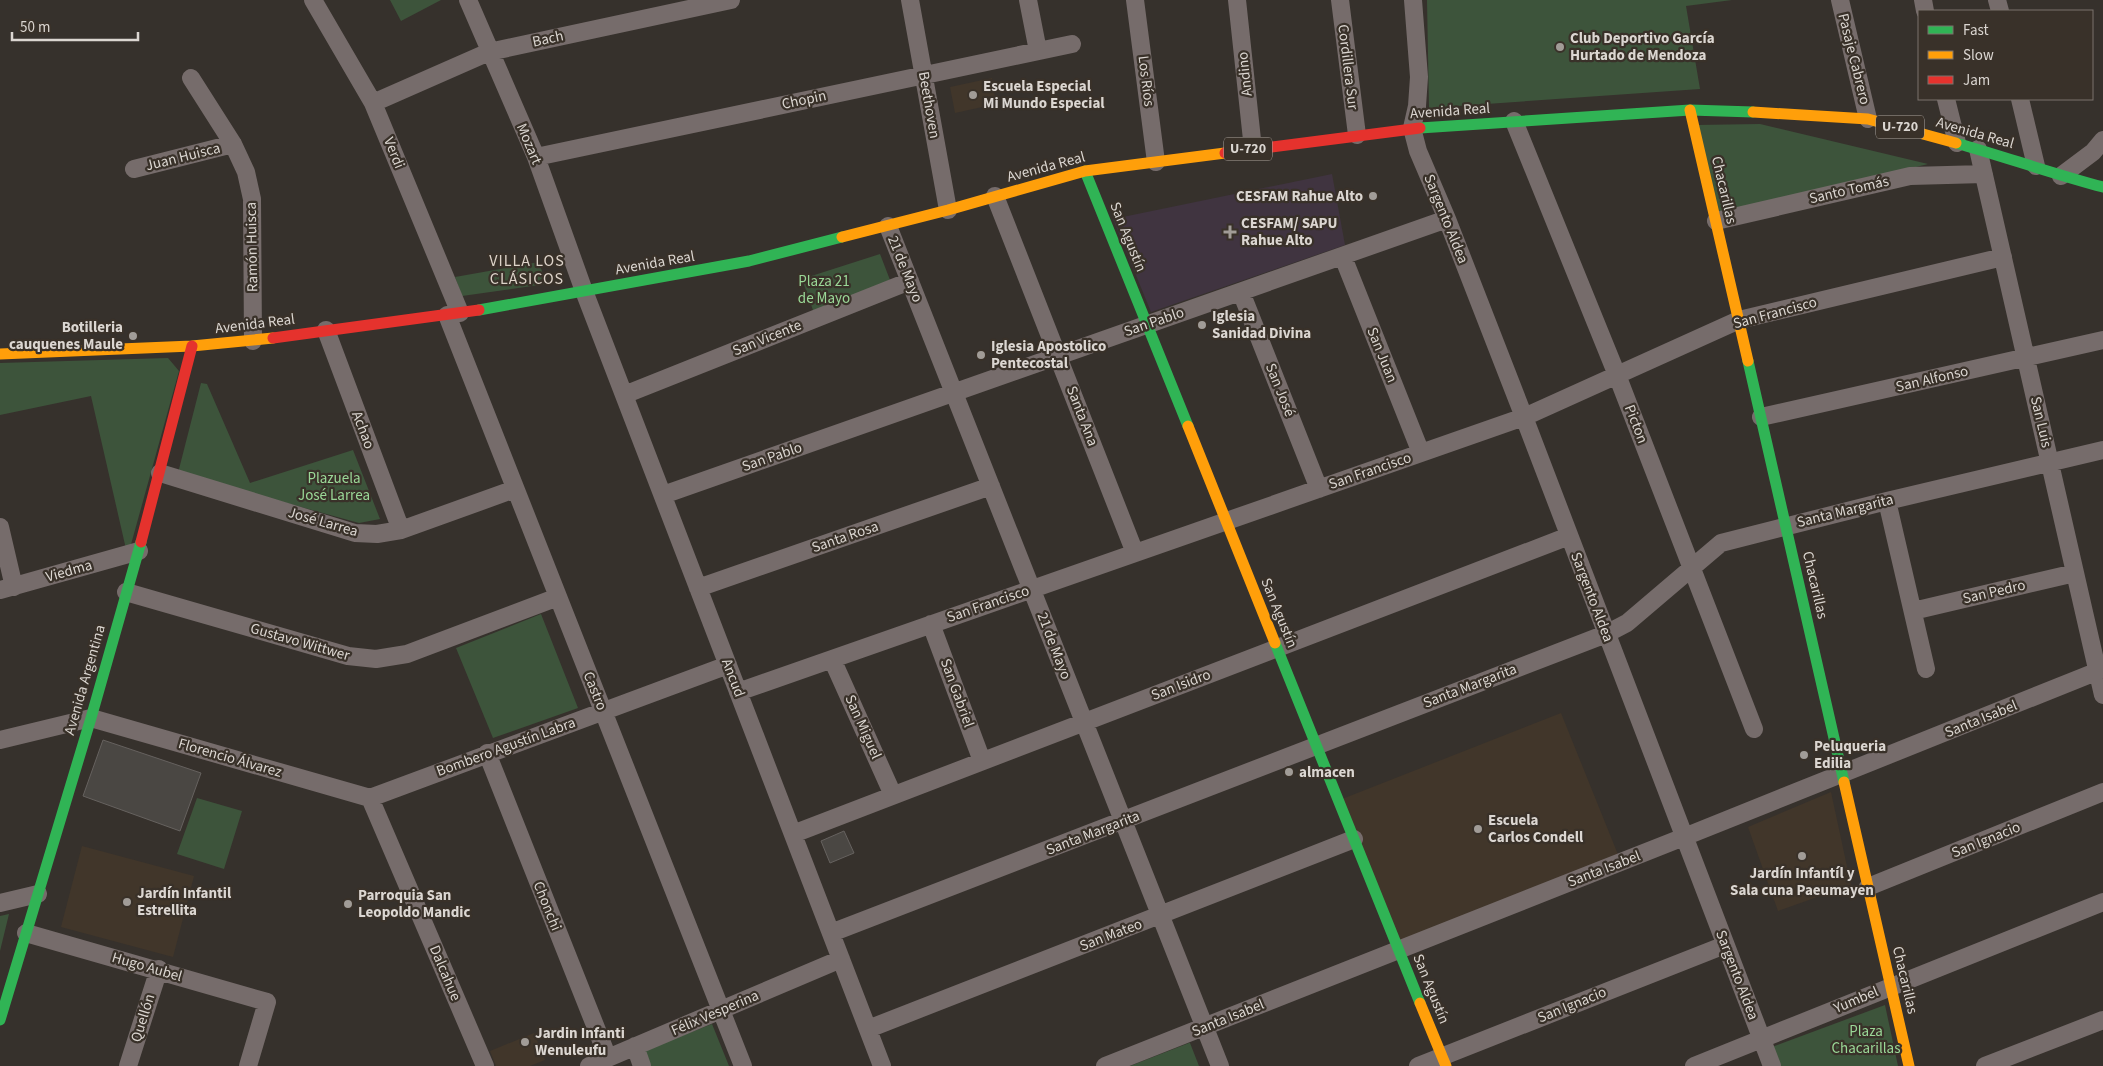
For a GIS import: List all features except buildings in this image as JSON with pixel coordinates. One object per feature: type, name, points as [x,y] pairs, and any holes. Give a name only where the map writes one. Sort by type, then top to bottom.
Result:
[{"type":"street","name":"Verdi","points":[[313,0],[373,103],[453,314]]},
{"type":"street","name":"Mozart","points":[[468,0],[536,157],[584,291]]},
{"type":"street","name":"Bach","points":[[373,103],[489,52],[731,0]]},
{"type":"street","name":"Beethoven","points":[[910,0],[948,210]]},
{"type":"street","points":[[1028,0],[1038,51]]},
{"type":"street","name":"Los Ríos","points":[[1136,0],[1156,162]]},
{"type":"street","name":"Andino","points":[[1237,0],[1253,149]]},
{"type":"street","name":"Cordillera Sur","points":[[1340,0],[1357,135]]},
{"type":"street","points":[[1412,128],[1417,106],[1419,77],[1413,0]]},
{"type":"street","name":"Pasaje Cabrero","points":[[1840,0],[1868,119]]},
{"type":"street","name":"Chopin","points":[[536,157],[1072,44]]},
{"type":"street","name":"Ramón Huisca","points":[[191,78],[233,144],[246,172],[252,199],[253,341]]},
{"type":"street","points":[[1946,100],[1957,143]]},
{"type":"street","points":[[2020,100],[2036,166]]},
{"type":"street","name":"Avenida Real","points":[[0,354],[192,346],[253,341],[453,314],[749,261],[948,210],[1085,171],[1412,128],[1690,110],[1768,112],[1868,119],[1978,149],[2036,166],[2061,176],[2103,187]]},
{"type":"street","name":"Chacarillas","points":[[1690,110],[1909,1066]]},
{"type":"street","name":"Picton","points":[[1514,121],[1617,375],[1754,729]]},
{"type":"street","name":"Sargento Aldea","points":[[1412,128],[1418,151],[1447,219],[1524,417],[1772,1066]]},
{"type":"street","points":[[2061,176],[2093,152],[2103,140]]},
{"type":"street","name":"Juan Huisca","points":[[134,169],[233,144]]},
{"type":"street","name":"San Luis","points":[[1978,149],[2075,573],[2100,670],[2103,695]]},
{"type":"street","name":"San Agustín","points":[[1085,171],[1444,1061]]},
{"type":"street","name":"Santo Tomás","points":[[1716,221],[1910,176],[1984,174]]},
{"type":"street","name":"Santa Ana","points":[[995,196],[1135,553]]},
{"type":"street","name":"San Pablo","points":[[662,495],[1447,219]]},
{"type":"street","name":"21 de Mayo","points":[[888,226],[1220,1066]]},
{"type":"street","name":"San Juan","points":[[1343,257],[1421,453]]},
{"type":"street","name":"San Francisco","points":[[738,692],[1524,417],[1739,320],[2003,257]]},
{"type":"street","name":"San Vicente","points":[[624,395],[910,281]]},
{"type":"street","name":"Ancud","points":[[584,291],[882,1066]]},
{"type":"street","name":"San José","points":[[1241,292],[1319,488]]},
{"type":"street","name":"Castro","points":[[453,314],[515,489],[743,1066]]},
{"type":"street","name":"Achao","points":[[326,330],[401,530]]},
{"type":"street","name":"San Alfonso","points":[[1761,417],[2103,340]]},
{"type":"street","name":"Avenida Argentina","points":[[0,1020],[139,551],[192,346]]},
{"type":"street","name":"Santa Margarita","points":[[831,933],[1606,634],[1626,623],[1721,543],[1887,500],[2103,450]]},
{"type":"street","name":"José Larrea","points":[[160,473],[355,533],[377,534],[401,530],[515,489]]},
{"type":"street","name":"Santa Rosa","points":[[698,588],[991,486]]},
{"type":"street","points":[[1887,500],[1926,669]]},
{"type":"street","points":[[0,527],[7,589]]},
{"type":"street","name":"San Isidro","points":[[793,834],[1569,536]]},
{"type":"street","name":"Viedma","points":[[7,589],[139,551]]},
{"type":"street","name":"San Pedro","points":[[1913,611],[2075,573]]},
{"type":"street","name":"Gustavo Wittwer","points":[[126,592],[348,656],[376,659],[407,654],[558,597]]},
{"type":"street","name":"San Gabriel","points":[[931,624],[982,761]]},
{"type":"street","name":"San Miguel","points":[[832,659],[893,795]]},
{"type":"street","name":"Bombero Agustín Labra","points":[[370,798],[728,665]]},
{"type":"street","name":"Santa Isabel","points":[[1105,1066],[2100,670]]},
{"type":"street","points":[[0,740],[91,718]]},
{"type":"street","name":"Florencio Álvarez","points":[[91,718],[370,798]]},
{"type":"street","name":"Chonchi","points":[[487,753],[608,1058]]},
{"type":"street","name":"San Ignacio","points":[[1868,887],[2103,792]]},
{"type":"street","name":"Dalcahue","points":[[370,798],[484,1066]]},
{"type":"street","name":"San Mateo","points":[[868,1029],[1354,839]]},
{"type":"street","points":[[0,903],[38,894]]},
{"type":"street","name":"Yumbel","points":[[1694,1066],[2103,902]]},
{"type":"street","name":"Hugo Aubel","points":[[26,933],[158,969],[268,1002],[248,1066]]},
{"type":"street","name":"San Ignacio","points":[[1418,1066],[1444,1061],[1725,944]]},
{"type":"street","name":"Félix Vesperina","points":[[588,1066],[841,959]]},
{"type":"street","name":"Quellón","points":[[128,1066],[158,969]]},
{"type":"street","points":[[1985,1066],[2103,1020]]},
{"type":"street","points":[[635,1046],[642,1066]]},
{"type":"shaded area","name":"Escuela Especial Mi Mundo Especial","points":[[992,78],[996,104],[955,113],[950,87]]},
{"type":"shaded area","name":"CESFAM/ SAPU Rahue Alto","points":[[1332,174],[1345,245],[1151,312],[1113,219]]},
{"type":"shaded area","name":"Escuela Carlos Condell","points":[[1561,713],[1619,857],[1395,945],[1337,801]]},
{"type":"shaded area","name":"Jardín Infantíl y Sala cuna Paeumayen","points":[[1831,792],[1851,885],[1778,911],[1748,827]]},
{"type":"shaded area","name":"Jardín Infantil Estrellita","points":[[82,846],[194,876],[173,957],[61,927]]},
{"type":"shaded area","name":"Jardin Infanti Wenuleufu","points":[[534,1033],[545,1060],[530,1066],[496,1066],[490,1051]]},
{"type":"green space","points":[[390,0],[441,0],[401,21]]},
{"type":"green space","name":"Club Deportivo García Hurtado de Mendoza","points":[[1427,0],[1732,0],[1686,6],[1700,89],[1429,108]]},
{"type":"green space","points":[[1760,124],[1928,164],[1717,217],[1696,125]]},
{"type":"green space","name":"Plaza 21 de Mayo","points":[[880,254],[890,280],[814,313],[802,279]]},
{"type":"green space","points":[[539,262],[546,284],[462,296],[455,277]]},
{"type":"green space","points":[[168,358],[179,371],[130,548],[126,549],[91,396],[0,415],[0,363]]},
{"type":"green space","name":"Plazuela José Larrea","points":[[201,383],[207,384],[250,483],[353,450],[380,519],[359,523],[178,473]]},
{"type":"green space","points":[[541,614],[578,708],[493,738],[456,648]]},
{"type":"green space","points":[[197,798],[242,811],[224,869],[177,854]]},
{"type":"green space","points":[[9,914],[0,951],[0,916]]},
{"type":"green space","name":"Plaza Chacarillas","points":[[1885,1005],[1898,1066],[1779,1066],[1772,1047]]},
{"type":"green space","points":[[712,1024],[729,1066],[649,1066],[643,1051]]},
{"type":"green space","points":[[1189,1043],[1199,1066],[1130,1066]]},
{"type":"traffic: fast","points":[[1420,128],[1690,110],[1753,112]]},
{"type":"traffic: fast","points":[[1956,143],[2103,187]]},
{"type":"traffic: fast","points":[[1085,171],[1188,426]]},
{"type":"traffic: fast","points":[[479,310],[749,261],[842,237]]},
{"type":"traffic: fast","points":[[1748,361],[1844,782]]},
{"type":"traffic: fast","points":[[0,1020],[91,718],[141,542]]},
{"type":"traffic: fast","points":[[1275,643],[1420,1003]]},
{"type":"traffic: slow","points":[[1690,110],[1748,361]]},
{"type":"traffic: slow","points":[[1753,112],[1868,119],[1956,143]]},
{"type":"traffic: slow","points":[[842,237],[948,210],[1085,171],[1225,153]]},
{"type":"traffic: slow","points":[[0,354],[192,346],[273,338]]},
{"type":"traffic: slow","points":[[1188,426],[1275,643]]},
{"type":"traffic: slow","points":[[1844,782],[1909,1066]]},
{"type":"traffic: slow","points":[[1420,1003],[1446,1066]]},
{"type":"traffic: jam","points":[[1225,153],[1420,128]]},
{"type":"traffic: jam","points":[[273,338],[479,310]]},
{"type":"traffic: jam","points":[[141,542],[192,346]]},
{"type":"place","name":"Club Deportivo García Hurtado de Mendoza","points":[[1560,47]]},
{"type":"place","name":"Escuela Especial Mi Mundo Especial","points":[[973,95]]},
{"type":"place","name":"CESFAM Rahue Alto","points":[[1373,196]]},
{"type":"place","name":"CESFAM/ SAPU Rahue Alto","points":[[1230,232]]},
{"type":"place","name":"Iglesia Sanidad Divina","points":[[1202,325]]},
{"type":"place","name":"Botilleria cauquenes Maule","points":[[133,336]]},
{"type":"place","name":"Iglesia Apostolico Pentecostal","points":[[981,355]]},
{"type":"place","name":"Peluqueria Edilia","points":[[1804,755]]},
{"type":"place","name":"almacen","points":[[1289,772]]},
{"type":"place","name":"Escuela Carlos Condell","points":[[1478,829]]},
{"type":"place","name":"Jardín Infantíl y Sala cuna Paeumayen","points":[[1802,856]]},
{"type":"place","name":"Jardín Infantil Estrellita","points":[[127,902]]},
{"type":"place","name":"Parroquia San Leopoldo Mandic","points":[[348,904]]},
{"type":"place","name":"Jardin Infanti Wenuleufu","points":[[525,1042]]},
{"type":"district","name":"VILLA LOS CLÁSICOS","points":[[527,270]]}]
